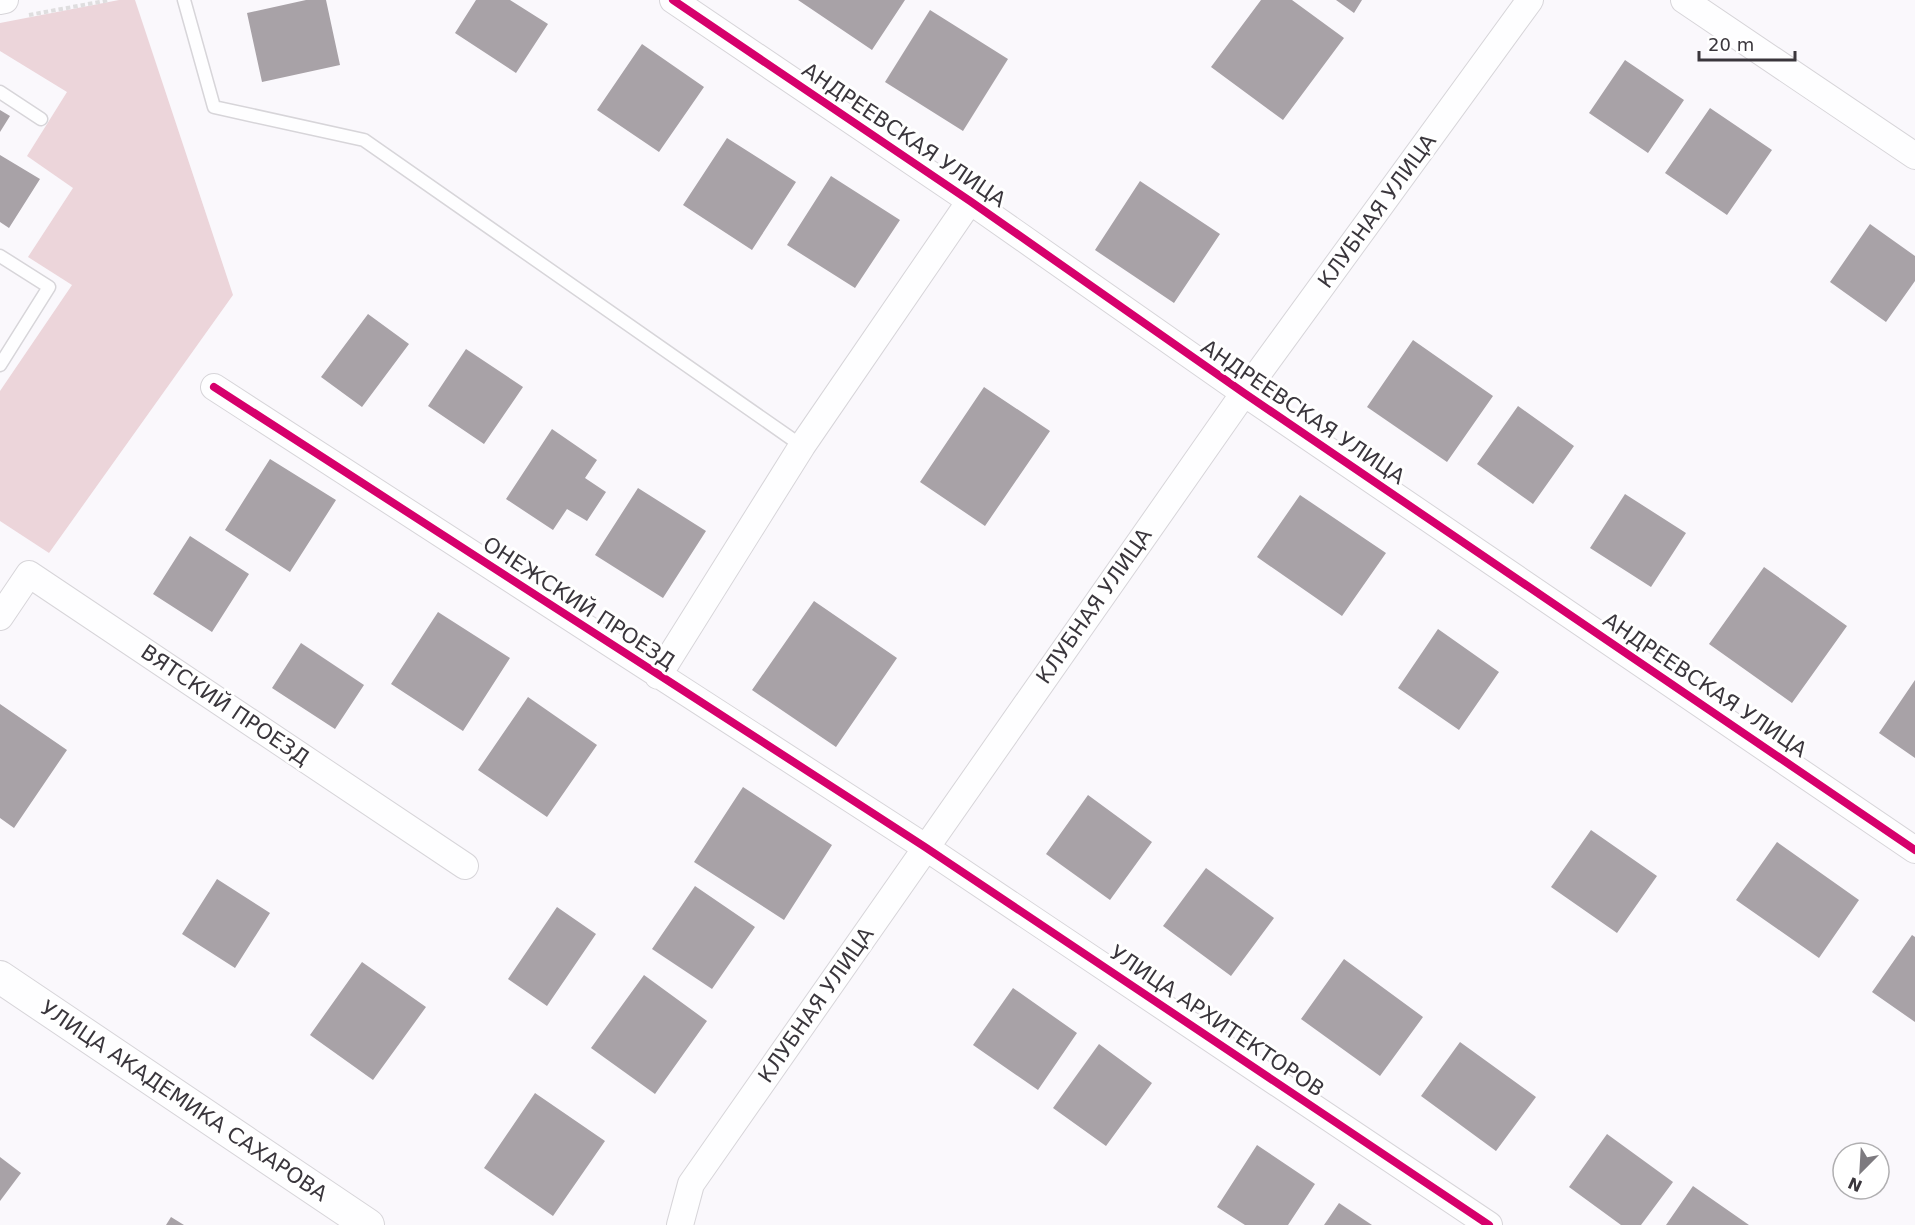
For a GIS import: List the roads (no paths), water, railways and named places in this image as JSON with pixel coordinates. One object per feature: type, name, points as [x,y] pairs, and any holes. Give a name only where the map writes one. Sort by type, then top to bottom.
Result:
[{"type":"street","name":"АНДРЕЕВСКАЯ УЛИЦА","points":[[674,0],[970,201],[1244,393],[1915,850]]},
{"type":"street","name":"КЛУБНАЯ УЛИЦА","points":[[680,1225],[691,1185],[925,847],[1244,393],[1530,0]]},
{"type":"street","points":[[1684,0],[1915,156]]},
{"type":"street","points":[[0,1],[14,8]]},
{"type":"street","points":[[658,676],[802,446],[970,201]]},
{"type":"street","name":"ОНЕЖСКИЙ ПРОЕЗД","points":[[214,387],[925,847]]},
{"type":"street","name":"ВЯТСКИЙ ПРОЕЗД","points":[[0,617],[29,574],[465,866]]},
{"type":"street","name":"УЛИЦА АРХИТЕКТОРОВ","points":[[925,847],[1489,1225]]},
{"type":"street","name":"УЛИЦА АКАДЕМИКА САХАРОВА","points":[[0,977],[368,1225]]},
{"type":"lane","points":[[184,0],[214,107],[364,140],[802,446]]},
{"type":"lane","points":[[0,92],[41,119]]},
{"type":"lane","points":[[0,256],[49,287],[0,365]]}]
